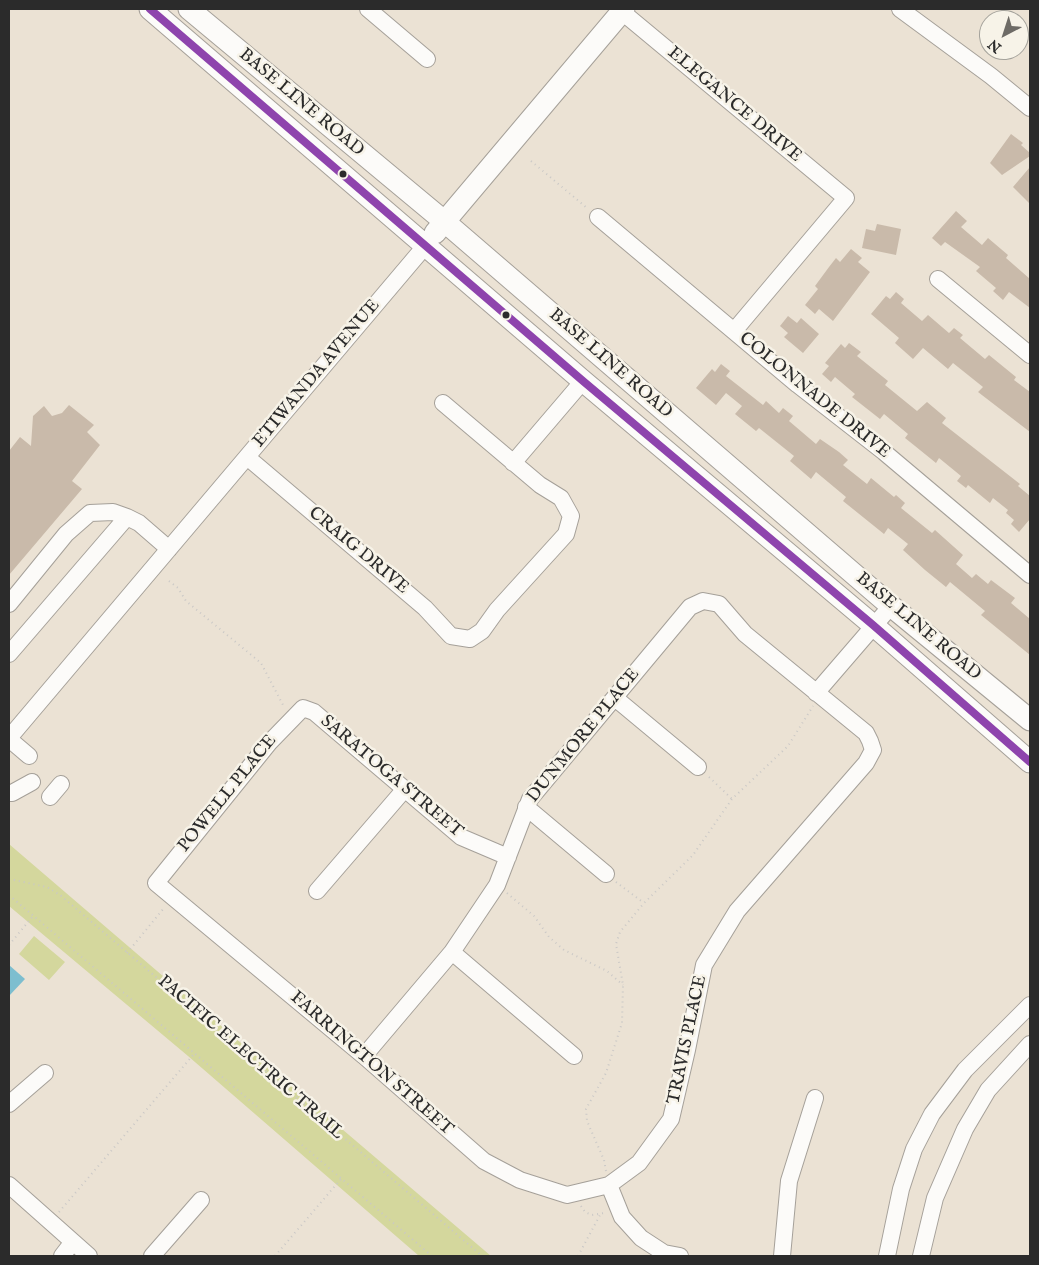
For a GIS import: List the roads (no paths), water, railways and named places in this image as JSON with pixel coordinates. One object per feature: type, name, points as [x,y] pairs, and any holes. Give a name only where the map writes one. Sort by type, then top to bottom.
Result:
[{"type":"main road","name":"BASE LINE ROAD","points":[[150,9],[583,381],[873,625],[1030,762]]},
{"type":"main road","name":"BASE LINE ROAD","points":[[189,9],[445,222],[891,606],[1030,720]]},
{"type":"main road","name":"ETIWANDA AVENUE","points":[[426,245],[622,10]]},
{"type":"street","points":[[368,9],[427,60]]},
{"type":"street","points":[[900,9],[991,76],[1030,108]]},
{"type":"street","name":"ELEGANCE DRIVE","points":[[622,10],[846,198],[734,331]]},
{"type":"street","name":"COLONNADE DRIVE","points":[[598,217],[734,331],[950,506],[1030,575]]},
{"type":"street","name":"ETIWANDA AVENUE","points":[[9,738],[426,245]]},
{"type":"street","points":[[938,278],[1030,355]]},
{"type":"street","points":[[443,402],[513,463],[583,381]]},
{"type":"street","name":"CRAIG DRIVE","points":[[247,457],[425,608],[451,636],[470,639],[482,631],[516,588],[566,534],[571,516],[561,498],[540,485],[513,463]]},
{"type":"street","points":[[9,604],[66,534],[90,513],[113,512],[127,517],[139,523],[169,550]]},
{"type":"street","points":[[9,654],[127,517]]},
{"type":"street","name":"DUNMORE PLACE","points":[[364,1056],[452,952],[497,885],[526,807],[690,607],[703,601],[719,604],[745,634],[815,699]]},
{"type":"street","points":[[815,699],[873,625],[891,606]]},
{"type":"street","points":[[615,698],[698,767]]},
{"type":"street","name":"TRAVIS PLACE","points":[[609,1185],[639,1163],[671,1119],[688,1050],[704,966],[708,958],[737,911],[866,763],[873,750],[866,733],[815,699]]},
{"type":"street","name":"SARATOGA STREET","points":[[303,708],[314,712],[461,837],[508,857]]},
{"type":"street","name":"POWELL PLACE","points":[[156,883],[269,743],[303,708]]},
{"type":"street","points":[[9,738],[29,756]]},
{"type":"street","points":[[9,793],[12,794],[32,782]]},
{"type":"street","points":[[50,796],[61,784]]},
{"type":"street","points":[[317,892],[404,790]]},
{"type":"street","points":[[526,807],[606,874]]},
{"type":"street","name":"FARRINGTON STREET","points":[[156,883],[364,1056],[484,1161],[520,1180],[567,1194],[609,1185]]},
{"type":"street","points":[[452,952],[574,1056]]},
{"type":"street","points":[[887,1256],[901,1189],[914,1149],[927,1122],[946,1092],[964,1070],[1030,1005]]},
{"type":"street","points":[[921,1256],[935,1198],[965,1129],[988,1090],[1029,1048],[1005,1030]]},
{"type":"street","points":[[9,1104],[45,1073]]},
{"type":"street","points":[[782,1256],[788,1181],[816,1098]]},
{"type":"street","points":[[9,1185],[50,1224],[89,1256]]},
{"type":"street","points":[[609,1185],[622,1217],[642,1238],[663,1255],[680,1256]]},
{"type":"street","points":[[152,1256],[201,1200]]},
{"type":"street","points":[[62,1256],[72,1243]]},
{"type":"water","points":[[9,965],[25,979],[9,996]]}]
